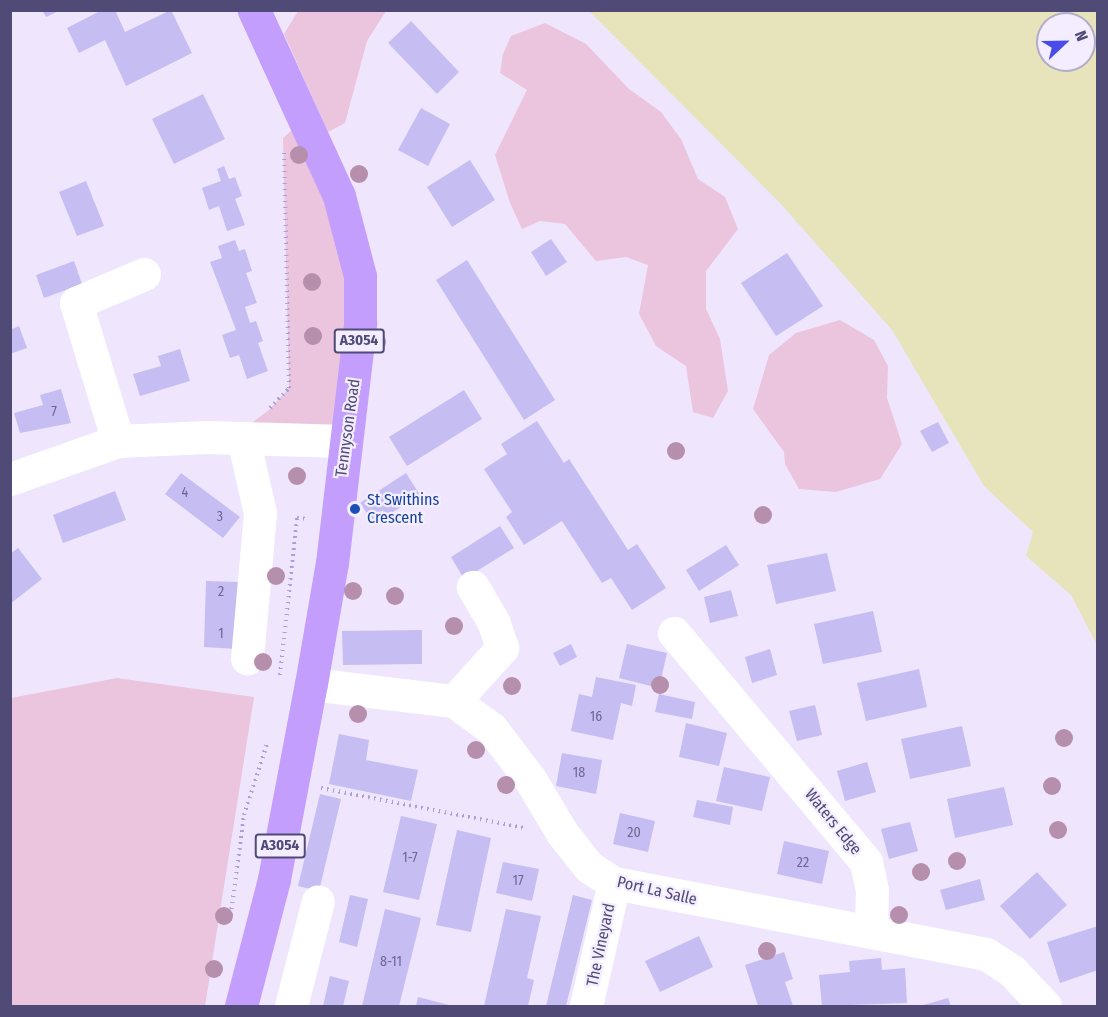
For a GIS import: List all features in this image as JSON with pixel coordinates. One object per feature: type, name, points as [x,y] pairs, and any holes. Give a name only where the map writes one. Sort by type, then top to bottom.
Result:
[{"type":"main road","name":"Tennyson Road","points":[[254,10],[306,118],[339,196],[360,276],[357,369],[311,684]]},
{"type":"main road","name":"A3054","points":[[242,1006],[274,879],[311,684]]},
{"type":"street","points":[[118,441],[76,303],[144,274]]},
{"type":"street","points":[[243,438],[260,513],[247,658]]},
{"type":"street","points":[[10,479],[118,441],[243,438],[345,441]]},
{"type":"street","points":[[453,701],[502,648],[494,623],[472,587]]},
{"type":"street","name":"Waters Edge","points":[[674,633],[866,862],[872,890],[871,932]]},
{"type":"street","name":"Port La Salle","points":[[311,684],[453,701],[492,729],[530,779],[562,833],[589,867],[614,883],[871,932]]},
{"type":"street","name":"The Vineyard","points":[[586,1006],[614,883]]},
{"type":"street","points":[[291,1006],[318,901]]},
{"type":"street","points":[[871,932],[986,954],[1012,971],[1045,1006]]},
{"type":"path","points":[[268,410],[289,388],[283,138],[306,118]]},
{"type":"path","points":[[279,683],[297,518],[336,523]]},
{"type":"path","points":[[229,926],[244,815],[268,740]]},
{"type":"path","points":[[292,782],[485,823],[562,833]]},
{"type":"shaded area","points":[[298,11],[386,11],[367,41],[345,123],[328,132],[284,34]]},
{"type":"shaded area","points":[[589,11],[1097,11],[1097,645],[1071,595],[1026,556],[1033,532],[984,486],[892,330],[780,203]]},
{"type":"shaded area","points":[[545,23],[586,44],[629,89],[661,112],[681,139],[698,179],[725,197],[738,229],[706,271],[706,309],[720,339],[728,391],[713,418],[693,412],[686,366],[656,346],[639,314],[648,265],[626,257],[596,261],[565,224],[540,221],[522,229],[510,203],[495,155],[527,90],[500,73],[503,54],[511,36]]},
{"type":"shaded area","points":[[306,118],[354,244],[345,441],[232,438],[269,410],[289,388],[283,138]]},
{"type":"shaded area","points":[[840,320],[874,340],[888,366],[887,398],[902,444],[880,479],[836,492],[799,489],[785,464],[784,452],[753,409],[769,355],[796,333]]},
{"type":"shaded area","points":[[117,678],[254,697],[205,1006],[11,1006],[11,698]]},
{"type":"building","points":[[42,10],[61,10],[46,17]]},
{"type":"building","points":[[102,10],[115,10],[125,32],[171,10],[192,53],[126,86],[105,40],[79,53],[67,28]]},
{"type":"building","points":[[411,21],[459,72],[437,94],[388,43]]},
{"type":"building","points":[[203,94],[225,139],[174,164],[152,119]]},
{"type":"building","points":[[421,108],[450,124],[428,166],[398,150]]},
{"type":"building","points":[[470,160],[495,200],[452,227],[427,187]]},
{"type":"building","points":[[224,166],[229,179],[235,177],[242,196],[235,199],[245,225],[227,231],[219,206],[209,210],[202,188],[221,181],[217,169]]},
{"type":"building","points":[[86,181],[104,226],[77,236],[59,192]]},
{"type":"building","points":[[551,239],[567,262],[546,276],[531,252]]},
{"type":"building","points":[[235,240],[239,251],[245,249],[252,271],[246,273],[257,303],[245,307],[250,323],[256,321],[263,341],[258,343],[268,371],[247,379],[239,355],[230,358],[222,335],[236,330],[210,262],[222,258],[218,246]]},
{"type":"building","points":[[787,253],[823,306],[776,336],[741,283]]},
{"type":"building","points":[[467,260],[555,400],[524,420],[436,280]]},
{"type":"building","points":[[74,261],[82,284],[44,298],[36,275]]},
{"type":"building","points":[[10,325],[12,329],[19,326],[27,348],[10,354]]},
{"type":"building","points":[[180,349],[190,381],[140,396],[133,374],[161,366],[158,356]]},
{"type":"building","points":[[61,389],[71,423],[20,433],[14,413],[43,405],[40,395]]},
{"type":"building","points":[[464,390],[482,419],[407,466],[389,437]]},
{"type":"building","points":[[537,421],[564,463],[569,459],[628,550],[637,544],[666,588],[632,610],[611,578],[602,583],[562,521],[524,545],[506,517],[512,512],[484,469],[507,454],[501,444]]},
{"type":"building","points":[[938,422],[949,443],[932,452],[920,431]]},
{"type":"building","points":[[181,473],[240,517],[223,538],[165,494]]},
{"type":"building","points":[[406,473],[420,495],[374,524],[360,503]]},
{"type":"building","points":[[115,491],[126,520],[63,543],[53,515]]},
{"type":"building","points":[[500,526],[514,548],[464,579],[451,557]]},
{"type":"building","points":[[726,545],[739,565],[699,591],[686,570]]},
{"type":"building","points":[[18,548],[42,579],[10,604],[10,554]]},
{"type":"building","points":[[827,553],[836,591],[776,604],[767,565]]},
{"type":"building","points":[[206,581],[239,582],[236,649],[204,647]]},
{"type":"building","points":[[731,590],[738,616],[710,623],[704,597]]},
{"type":"building","points":[[873,611],[882,652],[823,664],[814,624]]},
{"type":"building","points":[[422,630],[422,664],[343,665],[342,631]]},
{"type":"building","points":[[571,644],[577,657],[560,666],[553,653]]},
{"type":"building","points":[[627,644],[667,653],[659,688],[619,678]]},
{"type":"building","points":[[770,649],[777,675],[752,683],[745,657]]},
{"type":"building","points":[[919,669],[927,707],[866,721],[857,683]]},
{"type":"building","points":[[596,677],[636,685],[632,706],[621,703],[613,740],[571,731],[579,694],[592,697]]},
{"type":"building","points":[[659,694],[695,702],[692,719],[655,712]]},
{"type":"building","points":[[815,705],[822,735],[797,741],[789,711]]},
{"type":"building","points":[[686,723],[727,733],[719,766],[679,757]]},
{"type":"building","points":[[962,726],[971,766],[910,779],[901,739]]},
{"type":"building","points":[[339,734],[369,740],[366,760],[418,770],[411,801],[329,784]]},
{"type":"building","points":[[562,753],[602,760],[596,794],[556,786]]},
{"type":"building","points":[[867,762],[876,792],[845,801],[837,771]]},
{"type":"building","points":[[724,767],[770,777],[762,811],[716,801]]},
{"type":"building","points":[[1004,787],[1013,825],[955,838],[947,799]]},
{"type":"building","points":[[320,794],[341,799],[319,891],[298,886]]},
{"type":"building","points":[[697,800],[733,807],[730,825],[693,817]]},
{"type":"building","points":[[620,813],[655,821],[648,852],[613,844]]},
{"type":"building","points":[[401,816],[437,824],[419,900],[383,892]]},
{"type":"building","points":[[910,822],[918,851],[889,859],[881,829]]},
{"type":"building","points":[[457,830],[491,838],[471,932],[436,925]]},
{"type":"building","points":[[784,841],[829,851],[822,884],[777,874]]},
{"type":"building","points":[[503,862],[539,869],[532,901],[496,893]]},
{"type":"building","points":[[1037,872],[1067,905],[1030,939],[1000,906]]},
{"type":"building","points":[[980,879],[985,900],[946,910],[940,890]]},
{"type":"building","points":[[350,895],[368,899],[357,947],[339,942]]},
{"type":"building","points":[[573,895],[592,900],[566,1006],[546,1006]]},
{"type":"building","points":[[385,909],[421,918],[399,1006],[362,1006]]},
{"type":"building","points":[[506,909],[541,916],[527,978],[534,980],[528,1006],[484,1006]]},
{"type":"building","points":[[1098,926],[1098,970],[1060,983],[1047,942]]},
{"type":"building","points":[[699,936],[713,967],[660,992],[645,961]]},
{"type":"building","points":[[784,952],[793,979],[785,982],[793,1006],[758,1006],[745,965]]},
{"type":"building","points":[[881,958],[882,970],[905,968],[907,1003],[822,1006],[819,975],[850,972],[849,961]]},
{"type":"building","points":[[330,976],[349,981],[343,1006],[323,1006]]},
{"type":"building","points":[[418,997],[453,1006],[416,1006]]},
{"type":"building","points":[[948,998],[951,1006],[920,1006]]},
{"type":"place","name":"St Swithins Crescent","points":[[355,509]]}]
